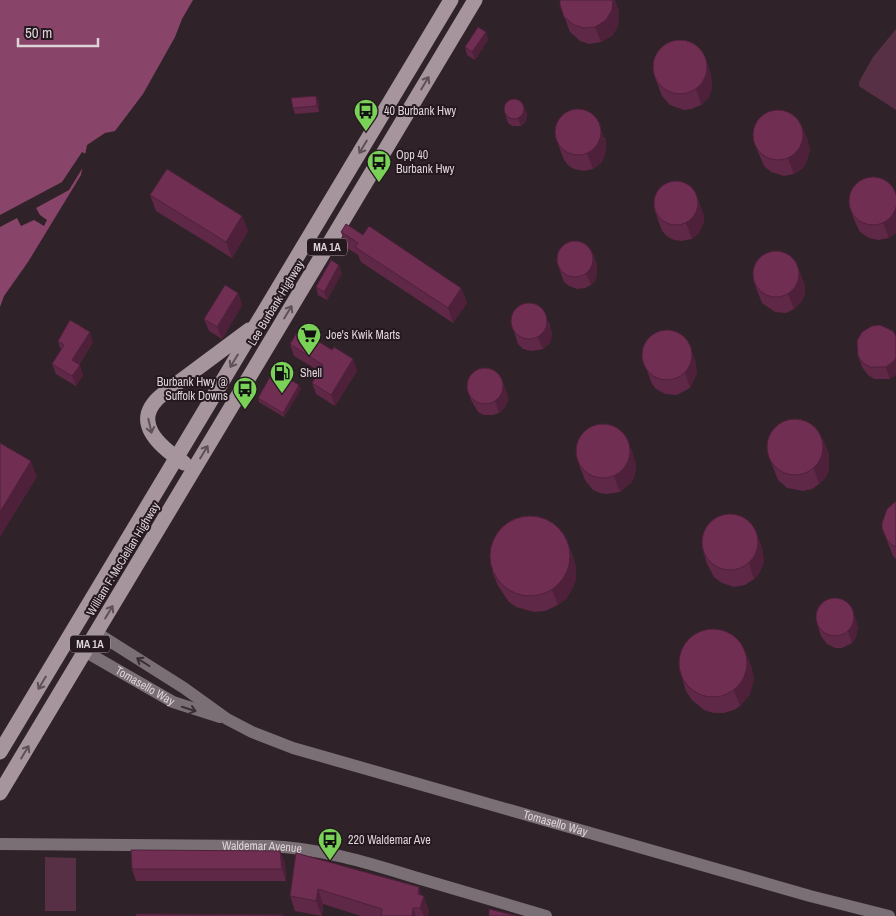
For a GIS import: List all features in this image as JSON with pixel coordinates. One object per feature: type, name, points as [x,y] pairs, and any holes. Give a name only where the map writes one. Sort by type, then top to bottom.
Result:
[{"type":"highway","name":"Lee Burbank Highway","points":[[158,488],[451,0]]},
{"type":"highway","name":"Lee Burbank Highway","points":[[179,493],[475,0]]},
{"type":"highway","points":[[194,469],[161,447],[152,435],[148,419],[151,406],[163,394],[256,325]]},
{"type":"highway","name":"William F. McClellan Highway","points":[[0,752],[158,488]]},
{"type":"highway","name":"William F. McClellan Highway","points":[[0,793],[179,493]]},
{"type":"street","name":"Tomasello Way","points":[[97,633],[184,688],[227,719]]},
{"type":"street","name":"Tomasello Way","points":[[67,641],[173,702],[227,719],[265,738],[306,752],[801,894],[889,916]]},
{"type":"street","name":"Waldemar Avenue","points":[[0,844],[268,846],[302,849],[363,862],[546,916]]},
{"type":"shaded area","points":[[0,0],[193,0],[143,94],[115,131],[105,133],[87,145],[81,175],[28,262],[4,296],[0,307]]},
{"type":"shaded area","points":[[896,29],[896,110],[859,86],[859,82],[873,57]]},
{"type":"shaded area","points":[[45,857],[76,858],[76,911],[45,911]]},
{"type":"pier","points":[[89,149],[85,164],[69,190],[36,208],[40,215],[47,220],[44,226],[34,220],[21,226],[17,218],[0,227],[0,215],[62,182],[82,152],[86,154]]},
{"type":"building","points":[[560,0],[613,0],[612,10],[606,20],[595,27],[584,28],[574,25],[564,17]]},
{"type":"building","points":[[478,27],[486,32],[472,52],[465,47]]},
{"type":"building","points":[[680,40],[690,42],[699,48],[705,57],[707,67],[705,77],[699,86],[690,92],[680,94],[670,92],[661,86],[655,77],[653,67],[655,57],[661,48],[670,42]]},
{"type":"building","points":[[316,96],[317,106],[293,108],[291,98]]},
{"type":"building","points":[[514,99],[521,102],[524,109],[521,116],[514,119],[507,116],[504,109],[507,102]]},
{"type":"building","points":[[578,109],[591,113],[597,119],[601,132],[597,145],[591,151],[578,155],[565,151],[559,145],[555,132],[559,119],[565,113]]},
{"type":"building","points":[[773,110],[783,110],[796,117],[803,130],[803,140],[796,153],[783,160],[773,160],[764,156],[757,149],[753,140],[753,130],[757,121],[764,114]]},
{"type":"building","points":[[167,169],[242,216],[226,242],[150,195]]},
{"type":"building","points":[[873,177],[882,179],[890,184],[895,192],[897,201],[895,210],[890,218],[882,223],[873,225],[864,223],[856,218],[851,210],[849,201],[851,192],[856,184],[864,179]]},
{"type":"building","points":[[680,181],[692,187],[697,194],[697,212],[692,219],[685,224],[672,225],[664,222],[657,215],[654,199],[657,191],[664,184]]},
{"type":"building","points":[[346,224],[363,235],[369,226],[461,288],[448,308],[355,247],[358,243],[341,232]]},
{"type":"building","points":[[575,241],[582,242],[588,246],[592,252],[592,266],[588,272],[582,276],[575,277],[568,276],[562,272],[558,266],[557,259],[558,252],[562,246],[568,242]]},
{"type":"building","points":[[781,251],[785,252],[795,261],[798,265],[798,283],[789,293],[781,297],[771,297],[763,293],[754,283],[753,269],[757,261],[767,252]]},
{"type":"building","points":[[331,260],[339,265],[324,292],[316,287]]},
{"type":"building","points":[[225,285],[238,293],[217,327],[204,319]]},
{"type":"building","points":[[529,303],[536,304],[542,308],[546,314],[546,328],[542,334],[536,338],[529,339],[522,338],[516,334],[512,328],[511,321],[512,314],[516,308],[522,304]]},
{"type":"building","points":[[70,320],[90,332],[72,360],[80,365],[72,376],[52,364],[64,345],[58,341]]},
{"type":"building","points":[[880,325],[893,331],[896,336],[896,358],[886,367],[870,367],[863,363],[858,356],[857,341],[862,332],[872,326]]},
{"type":"building","points":[[299,329],[332,350],[334,347],[353,359],[331,395],[312,383],[323,365],[290,344]]},
{"type":"building","points":[[667,330],[676,332],[687,341],[692,355],[690,364],[681,375],[667,380],[658,378],[647,369],[642,355],[644,346],[653,335]]},
{"type":"building","points":[[485,368],[492,369],[498,373],[502,379],[502,393],[498,399],[492,403],[485,404],[478,403],[472,399],[468,393],[467,386],[468,379],[472,373],[478,369]]},
{"type":"building","points":[[274,370],[299,385],[283,413],[258,398]]},
{"type":"building","points":[[789,419],[801,419],[811,423],[819,431],[823,447],[819,463],[811,471],[801,475],[789,475],[779,471],[771,463],[767,453],[767,441],[771,431],[779,423]]},
{"type":"building","points":[[598,424],[608,424],[618,428],[626,436],[630,451],[626,466],[618,474],[608,478],[598,478],[588,474],[580,466],[576,456],[576,446],[580,436],[588,428]]},
{"type":"building","points":[[0,443],[31,461],[0,512]]},
{"type":"building","points":[[895,502],[896,547],[887,540],[882,528],[887,509]]},
{"type":"building","points":[[725,514],[735,514],[750,522],[756,531],[758,542],[756,553],[750,562],[735,570],[725,570],[714,565],[707,558],[702,547],[702,537],[707,526],[714,519]]},
{"type":"building","points":[[522,516],[538,516],[559,527],[570,548],[570,564],[559,585],[538,596],[522,596],[508,590],[496,578],[490,564],[490,548],[496,534],[508,522]]},
{"type":"building","points":[[835,598],[848,604],[854,617],[848,630],[835,636],[822,630],[816,617],[822,604]]},
{"type":"building","points":[[713,629],[726,632],[737,639],[744,650],[747,663],[744,676],[737,687],[726,694],[713,697],[700,694],[689,687],[682,676],[679,663],[682,650],[689,639],[700,632]]},
{"type":"building","points":[[131,850],[280,851],[282,869],[132,869]]},
{"type":"building","points":[[296,853],[419,887],[418,894],[424,896],[420,908],[413,908],[412,916],[381,916],[382,909],[318,889],[316,901],[290,896]]},
{"type":"building","points":[[489,909],[517,916],[489,916]]},
{"type":"building","points":[[136,914],[283,915],[283,916],[136,916]]},
{"type":"place","name":"40 Burbank Hwy","points":[[366,132]]},
{"type":"place","name":"Opp 40 Burbank Hwy","points":[[379,183]]},
{"type":"place","name":"Joe's Kwik Marts","points":[[309,356]]},
{"type":"place","name":"Shell","points":[[282,394]]},
{"type":"place","name":"Burbank Hwy @ Suffolk Downs","points":[[245,410]]},
{"type":"place","name":"220 Waldemar Ave","points":[[330,861]]}]
